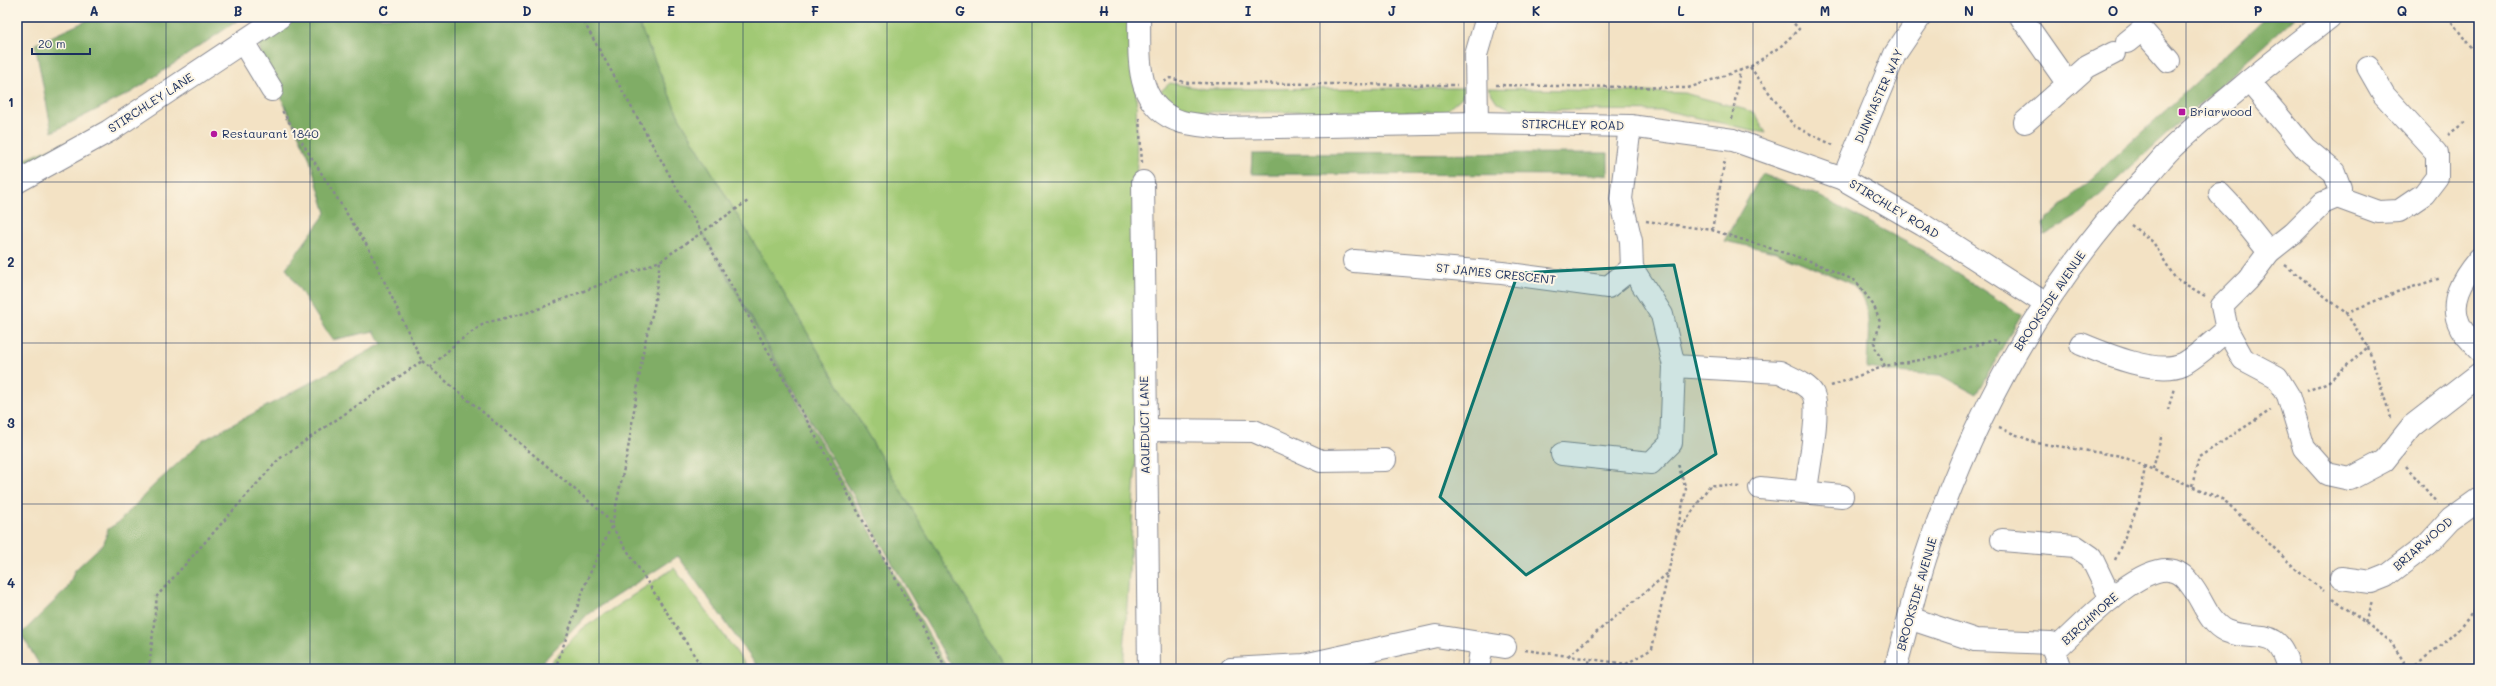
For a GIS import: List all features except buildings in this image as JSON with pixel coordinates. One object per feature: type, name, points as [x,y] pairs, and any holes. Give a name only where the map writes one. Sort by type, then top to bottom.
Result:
[{"type":"street","name":"STIRCHLEY LANE","points":[[17,182],[94,141],[280,17]]},
{"type":"street","name":"STIRCHLEY ROAD","points":[[1139,17],[1141,79],[1148,96],[1163,112],[1182,122],[1221,128],[1477,123],[1630,126],[1733,140],[1843,179],[1923,225],[2046,304]]},
{"type":"street","points":[[1477,123],[1476,55],[1488,17]]},
{"type":"street","name":"DUNMASTER WAY","points":[[1843,179],[1895,54],[1920,17]]},
{"type":"street","points":[[2021,17],[2068,84]]},
{"type":"street","name":"BROOKSIDE AVENUE","points":[[1895,669],[1910,618],[1925,557],[1963,455],[2004,371],[2046,304],[2105,222],[2173,147],[2249,81],[2330,17]]},
{"type":"street","points":[[2025,122],[2087,67],[2120,48],[2142,30],[2169,61]]},
{"type":"street","points":[[243,42],[272,90]]},
{"type":"street","points":[[2337,196],[2378,212],[2399,211],[2424,194],[2438,177],[2437,153],[2384,95],[2368,67]]},
{"type":"street","points":[[2249,81],[2305,148],[2334,172],[2340,188],[2337,196],[2323,203],[2294,232],[2269,252],[2248,280],[2222,306],[2227,330],[2243,359],[2277,377],[2288,395],[2304,448],[2327,474],[2350,479],[2384,461],[2412,426],[2442,401],[2477,378],[2479,374]]},
{"type":"street","points":[[1562,454],[1651,463],[1671,443],[1674,366],[1662,315],[1632,268],[1631,241],[1621,199],[1630,126]]},
{"type":"street","name":"AQUEDUCT LANE","points":[[1143,182],[1149,669]]},
{"type":"street","points":[[2220,194],[2237,212],[2269,252]]},
{"type":"street","points":[[2479,259],[2465,276],[2455,301],[2460,327],[2479,349]]},
{"type":"street","name":"ST JAMES CRESCENT","points":[[1354,261],[1502,273],[1608,286],[1632,268]]},
{"type":"street","points":[[2081,344],[2113,358],[2158,367],[2182,364],[2227,330]]},
{"type":"street","points":[[1674,366],[1780,372],[1795,380],[1812,393],[1816,408],[1806,491]]},
{"type":"street","points":[[1145,430],[1254,431],[1321,461],[1385,460]]},
{"type":"street","points":[[1760,488],[1806,491],[1842,496]]},
{"type":"street","name":"BRIARWOOD","points":[[2341,578],[2371,582],[2386,576],[2428,544],[2451,519],[2479,500]]},
{"type":"street","points":[[2002,540],[2075,546],[2091,557],[2107,589]]},
{"type":"street","name":"BIRCHMORE","points":[[2057,660],[2107,589],[2149,573],[2173,570],[2184,576],[2193,587],[2216,625],[2243,636],[2261,635],[2272,640],[2281,648],[2289,669]]},
{"type":"street","name":"BIRCHMORE","points":[[1910,618],[1974,640],[2050,643],[2057,660]]},
{"type":"street","points":[[1231,669],[1304,665],[1436,636],[1482,645],[1505,647]]},
{"type":"street","points":[[1478,669],[1482,645]]},
{"type":"path","points":[[581,17],[946,669]]},
{"type":"path","points":[[2448,17],[2479,58]]},
{"type":"path","points":[[1750,67],[1794,126],[1853,155]]},
{"type":"path","points":[[1731,124],[1740,70]]},
{"type":"path","points":[[272,90],[279,106],[309,157],[369,249],[422,361],[604,514],[703,669]]},
{"type":"path","points":[[1138,115],[1143,182]]},
{"type":"path","points":[[1712,230],[1725,155]]},
{"type":"path","points":[[430,368],[456,343],[485,324],[532,312],[660,261],[748,201]]},
{"type":"path","points":[[1625,218],[1712,230],[1810,261],[1856,281],[1874,306],[1880,322],[1874,346],[1885,366]]},
{"type":"path","points":[[2126,221],[2153,242],[2175,278],[2222,306]]},
{"type":"path","points":[[555,669],[587,580],[612,525],[628,449],[644,346],[654,306],[660,261]]},
{"type":"path","points":[[2346,313],[2453,275],[2465,276]]},
{"type":"path","points":[[1812,393],[1885,366],[1938,357],[1993,340],[2017,350]]},
{"type":"path","points":[[2368,347],[2398,444],[2451,519]]},
{"type":"path","points":[[149,669],[157,596],[279,459],[422,361]]},
{"type":"path","points":[[1998,428],[2037,444],[2121,456],[2224,500],[2299,572],[2390,642],[2409,669],[2431,654],[2474,612],[2479,600]]},
{"type":"path","points":[[2153,469],[2162,434]]},
{"type":"path","points":[[1626,664],[1652,649],[1669,573],[1686,489],[1671,443]]},
{"type":"path","points":[[2107,589],[2113,567],[2140,500],[2145,466]]},
{"type":"path","points":[[1676,535],[1710,485],[1760,488]]},
{"type":"path","points":[[1568,656],[1669,573]]},
{"type":"path","points":[[1505,647],[1626,664],[1632,669]]},
{"type":"path","points":[[1588,669],[1590,659]]},
{"type":"highlighted area","points":[[1674,265],[1716,454],[1526,575],[1440,497],[1518,273]]},
{"type":"green space","points":[[95,17],[243,17],[132,92],[52,132],[35,44]]},
{"type":"green space","points":[[286,17],[636,17],[679,117],[1007,669],[953,669],[703,233],[948,669],[759,669],[678,556],[588,614],[536,669],[42,669],[21,634],[67,589],[75,570],[104,543],[108,529],[119,522],[152,487],[202,441],[382,344],[374,331],[332,340],[286,268],[326,213],[309,157],[262,57],[257,38]]},
{"type":"green space","points":[[635,17],[1136,17],[1138,426],[1123,669],[1007,669],[679,117]]},
{"type":"green space","points":[[2267,17],[2295,17],[2076,217],[2045,235],[2042,224]]},
{"type":"green space","points":[[1170,83],[1205,89],[1465,88],[1462,97],[1445,112],[1205,112],[1186,108],[1171,100],[1161,91]]},
{"type":"green space","points":[[1488,88],[1684,93],[1754,112],[1766,133],[1667,111],[1511,109],[1497,102]]},
{"type":"green space","points":[[80,139],[17,178],[17,163],[61,144]]},
{"type":"green space","points":[[1608,153],[1608,175],[1251,174],[1252,154]]},
{"type":"green space","points":[[1762,174],[1817,195],[1923,251],[2021,315],[1976,394],[1941,375],[1893,372],[1867,368],[1868,321],[1866,309],[1863,299],[1857,290],[1848,282],[1776,252],[1724,241]]},
{"type":"green space","points":[[674,568],[749,669],[545,669],[582,629]]},
{"type":"place","name":"Briarwood","points":[[2182,112]]},
{"type":"place","name":"Restaurant 1840","points":[[214,134]]}]
